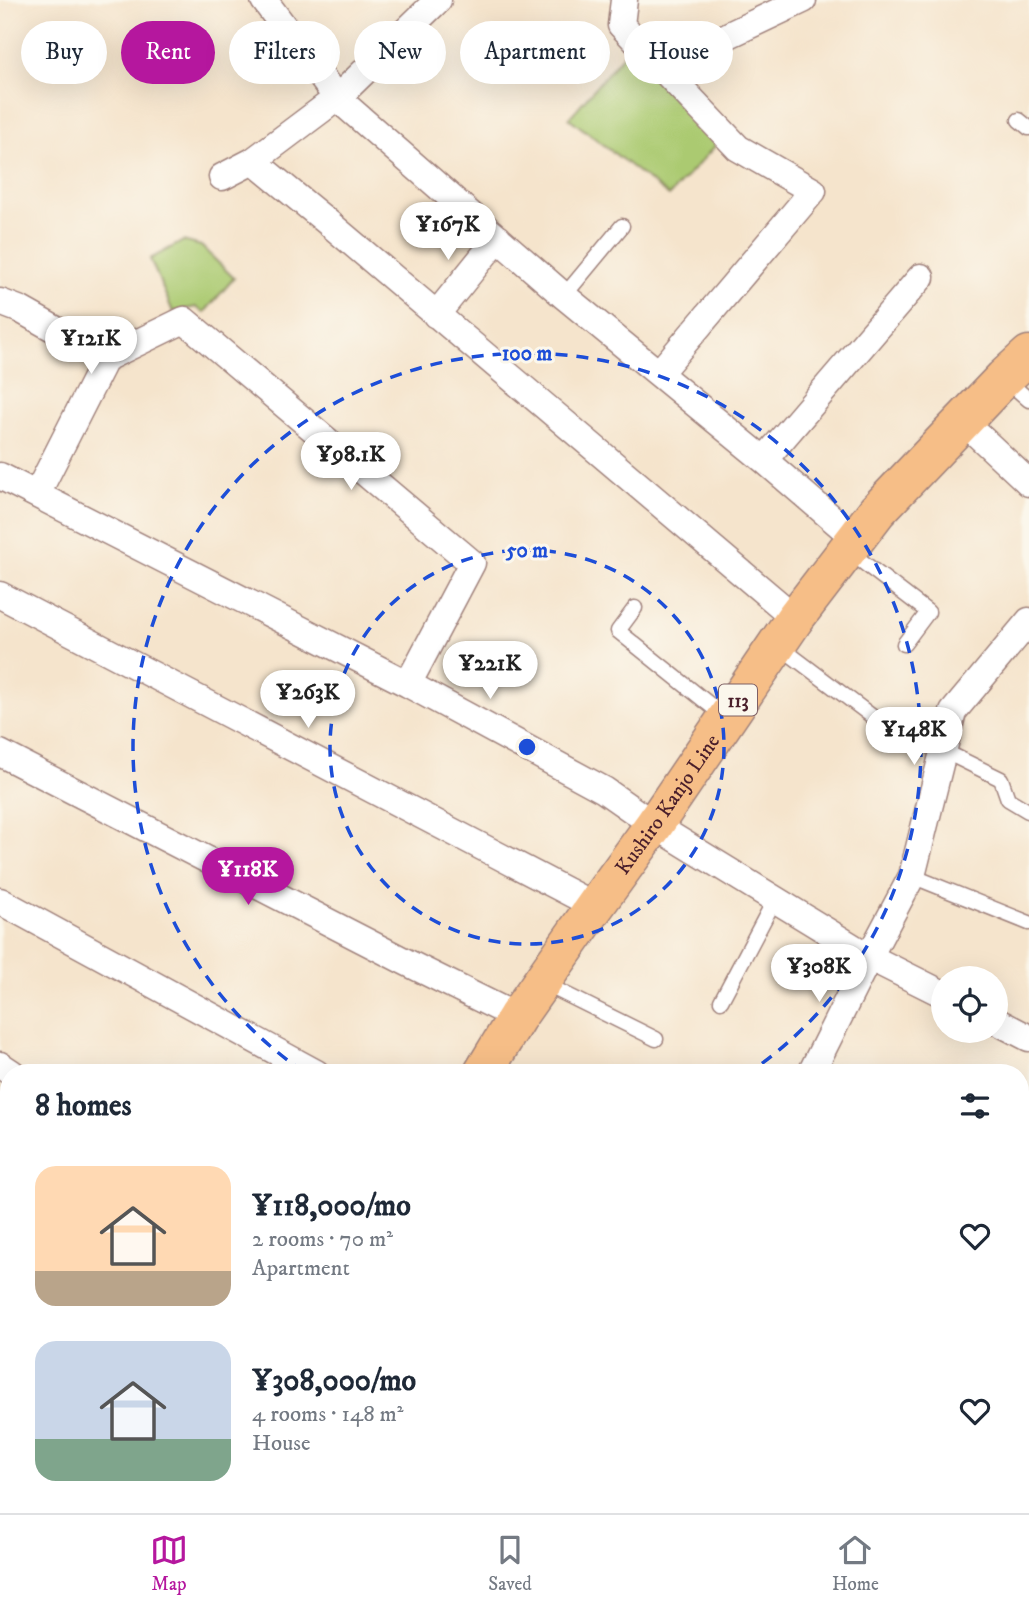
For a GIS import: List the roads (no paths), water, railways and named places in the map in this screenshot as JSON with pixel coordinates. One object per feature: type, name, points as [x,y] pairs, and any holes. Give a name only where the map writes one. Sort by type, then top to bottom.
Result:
[{"type":"main road","name":"Kushiro Kanjo Line","points":[[488,1064],[517,1017],[654,825],[786,632],[877,511],[963,421],[1021,378]]},
{"type":"street","points":[[264,0],[337,98],[564,296],[764,460],[851,545]]},
{"type":"street","points":[[222,177],[253,162],[337,98],[438,0]]},
{"type":"street","points":[[624,0],[621,25],[624,28]]},
{"type":"street","points":[[733,33],[803,0]]},
{"type":"street","points":[[659,373],[813,191],[738,148],[678,84]]},
{"type":"street","points":[[253,162],[436,315],[786,632]]},
{"type":"street","points":[[436,315],[498,238]]},
{"type":"street","points":[[764,460],[922,277]]},
{"type":"street","points":[[0,302],[21,310],[106,358]]},
{"type":"street","points":[[37,494],[106,358],[184,320],[472,563],[408,684]]},
{"type":"street","points":[[963,421],[1029,483]]},
{"type":"street","points":[[0,476],[408,684],[604,790],[654,825],[869,957],[931,988]]},
{"type":"street","points":[[0,595],[595,906]]},
{"type":"street","points":[[816,1064],[912,876],[953,712],[1029,621]]},
{"type":"street","points":[[0,753],[517,1017]]},
{"type":"street","points":[[0,901],[299,1064]]},
{"type":"street","points":[[1008,1027],[1029,1038]]},
{"type":"lane","points":[[564,296],[622,226]]},
{"type":"lane","points":[[851,545],[928,612],[904,644]]},
{"type":"lane","points":[[635,608],[618,631],[726,718]]},
{"type":"lane","points":[[786,632],[873,717]]},
{"type":"lane","points":[[942,750],[1001,779],[1008,799],[1028,811]]},
{"type":"lane","points":[[912,876],[1029,923]]},
{"type":"lane","points":[[721,1001],[775,899]]},
{"type":"lane","points":[[542,982],[656,1039]]}]
